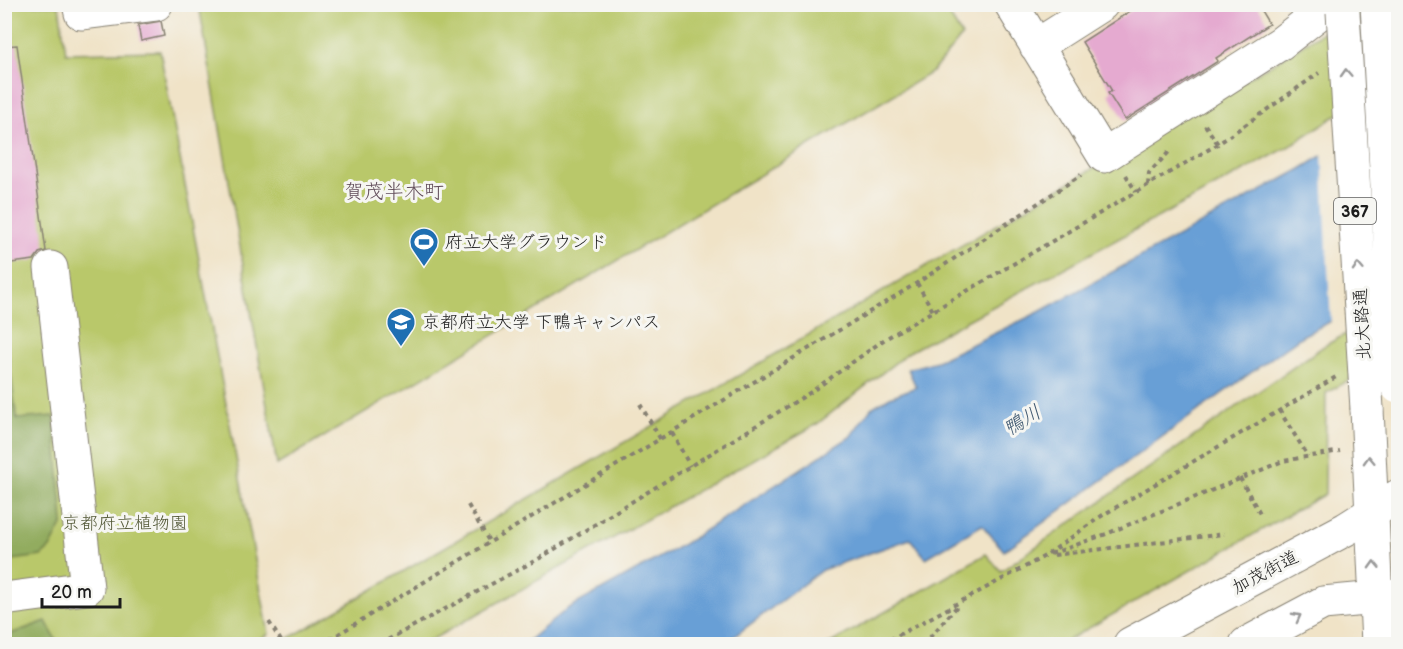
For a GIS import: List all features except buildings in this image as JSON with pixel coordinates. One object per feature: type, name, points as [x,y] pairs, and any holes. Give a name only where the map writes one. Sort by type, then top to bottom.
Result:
[{"type":"main road","points":[[80,4],[81,13],[156,4]]},
{"type":"main road","points":[[1011,4],[1104,156],[1339,7]]},
{"type":"main road","points":[[1036,46],[1102,4]]},
{"type":"main road","name":"北大路通","points":[[1377,4],[1398,387]]},
{"type":"main road","name":"北大路通","points":[[1339,7],[1367,410],[1385,504],[1387,597],[1378,645]]},
{"type":"main road","points":[[4,598],[87,588],[51,268]]},
{"type":"main road","name":"加茂街道","points":[[1130,645],[1346,529],[1385,504]]},
{"type":"main road","points":[[1246,645],[1323,603],[1387,597]]},
{"type":"path","points":[[380,645],[540,558],[811,392],[885,339],[1218,144],[1322,71]]},
{"type":"path","points":[[1206,126],[1218,144]]},
{"type":"path","points":[[322,645],[917,283],[1086,172],[1104,156]]},
{"type":"path","points":[[1131,183],[1136,192]]},
{"type":"path","points":[[917,283],[933,311]]},
{"type":"path","points":[[882,645],[1044,556],[1103,515],[1339,375]]},
{"type":"path","points":[[640,404],[661,440]]},
{"type":"path","points":[[1279,410],[1308,456]]},
{"type":"path","points":[[672,433],[690,466]]},
{"type":"path","points":[[1044,556],[1106,534],[1283,460],[1343,450]]},
{"type":"path","points":[[1240,478],[1260,514]]},
{"type":"path","points":[[468,505],[490,543]]},
{"type":"path","points":[[1044,556],[1224,534]]},
{"type":"path","points":[[924,645],[961,602]]},
{"type":"path","points":[[269,622],[283,645]]},
{"type":"green space","name":"京都府立植物園","points":[[4,5],[59,5],[66,53],[160,51],[269,634],[252,644],[5,644]]},
{"type":"green space","name":"府立大学グラウンド","points":[[199,5],[943,5],[962,36],[932,72],[277,465]]},
{"type":"green space","points":[[1365,5],[1398,5],[1398,75],[1288,147],[909,352],[817,424],[424,644],[279,644],[1279,60]]},
{"type":"green space","points":[[1398,306],[1398,352],[1326,393],[1325,494],[1061,644],[829,644],[986,554],[1001,571],[1324,346]]},
{"type":"green space","points":[[4,325],[17,419],[54,416],[63,523],[50,548],[41,556],[5,561]]},
{"type":"green space","points":[[46,621],[58,644],[5,644],[5,636]]},
{"type":"water","name":"鴨川","points":[[1398,109],[1398,287],[1302,336],[1004,551],[982,525],[926,558],[910,539],[822,570],[724,644],[524,644],[567,609],[687,542],[850,437],[871,408],[890,397],[916,387],[908,369],[937,361],[1039,312],[1301,169]]},
{"type":"pier","points":[[1397,106],[1398,291],[1331,324],[1322,153]]},
{"type":"place","name":"府立大学グラウンド","points":[[424,268]]},
{"type":"place","name":"京都府立大学 下鴨キャンパス","points":[[401,348]]},
{"type":"district","name":"賀茂半木町","points":[[394,191]]}]
